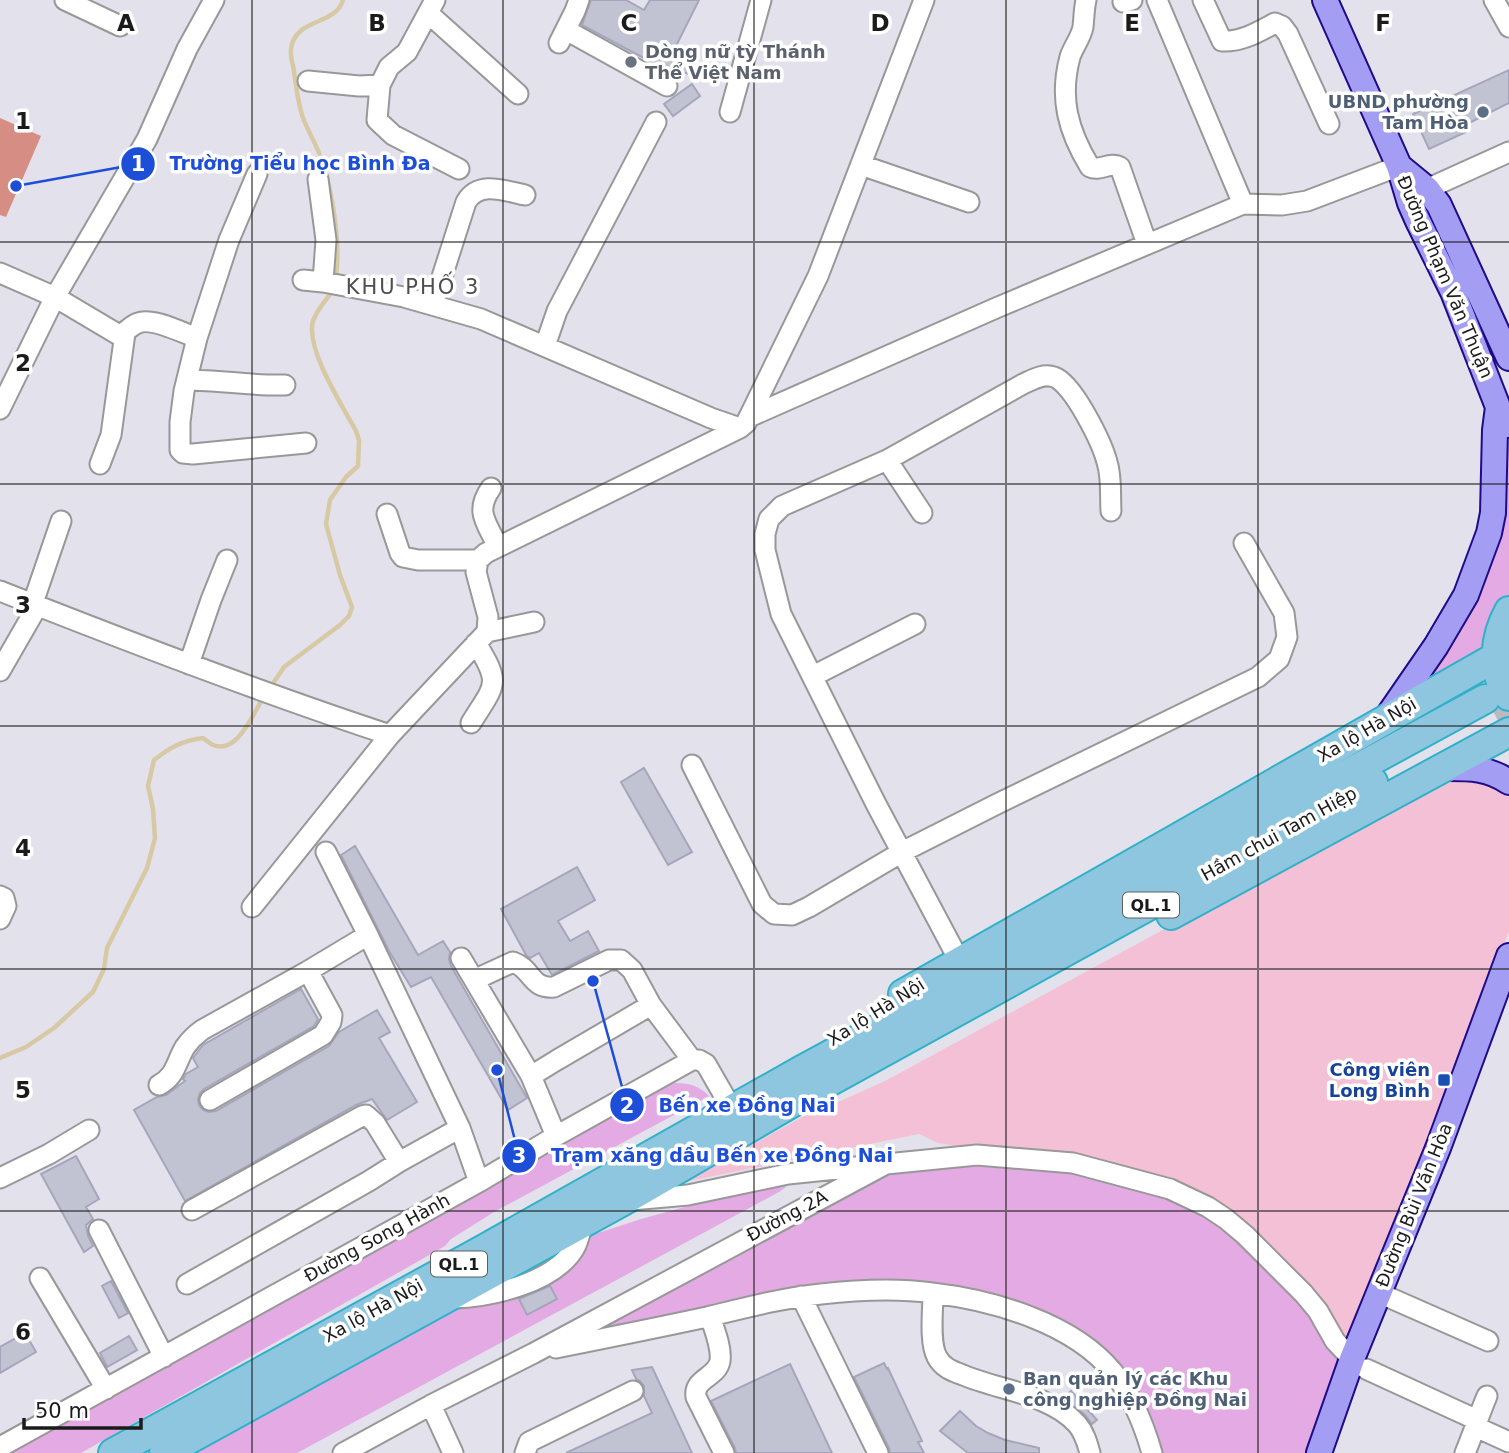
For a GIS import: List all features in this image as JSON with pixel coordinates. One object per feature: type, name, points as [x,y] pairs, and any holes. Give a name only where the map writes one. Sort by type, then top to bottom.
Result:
[{"type":"highway","points":[[1499,710],[1496,657],[1498,633],[1509,611]]},
{"type":"highway","name":"Xa lộ Hà Nội","points":[[164,1453],[623,1200],[804,1082],[816,1051],[833,1034],[1496,657]]},
{"type":"highway","name":"Xa lộ Hà Nội","points":[[113,1453],[733,1111],[804,1082],[833,1094],[874,1076],[1442,768],[1499,710]]},
{"type":"highway","name":"Hầm chui Tam Hiệp","points":[[804,1082],[1499,710]]},
{"type":"main road","name":"Đường Phạm Văn Thuận","points":[[1325,0],[1399,166],[1410,203],[1452,292],[1504,416]]},
{"type":"main road","name":"Đường Phạm Văn Thuận","points":[[1399,166],[1427,189],[1439,205],[1509,358]]},
{"type":"main road","points":[[1385,720],[1436,646],[1466,594],[1489,533],[1493,513],[1495,430],[1504,416]]},
{"type":"main road","points":[[1442,768],[1483,769],[1509,782]]},
{"type":"main road","name":"Đường Bùi Văn Hòa","points":[[1385,1296],[1508,964]]},
{"type":"main road","name":"Đường Bùi Văn Hòa","points":[[1318,1453],[1351,1356],[1385,1296],[1509,1002]]},
{"type":"main road","name":"Đường Bùi Văn Hòa","points":[[1335,1453],[1351,1356]]},
{"type":"street","points":[[65,0],[120,26]]},
{"type":"street","points":[[0,409],[55,297],[147,139],[187,49],[214,0]]},
{"type":"street","points":[[579,0],[562,37],[667,86]]},
{"type":"street","points":[[730,112],[761,0]]},
{"type":"street","points":[[745,423],[818,276],[924,0]]},
{"type":"street","points":[[1086,0],[1083,27],[1074,45],[1064,83],[1069,124],[1090,166],[1096,169],[1114,164],[1120,166],[1147,244]]},
{"type":"street","points":[[1157,0],[1243,204]]},
{"type":"street","points":[[1203,0],[1222,41],[1233,42],[1249,37],[1275,23],[1282,26],[1329,124]]},
{"type":"street","points":[[1494,0],[1509,27]]},
{"type":"street","points":[[459,169],[393,135],[377,120],[380,85],[389,67],[407,52],[431,6],[518,93]]},
{"type":"street","points":[[308,81],[359,86],[380,85]]},
{"type":"street","points":[[545,346],[557,311],[656,122]]},
{"type":"street","points":[[1427,189],[1509,152]]},
{"type":"street","points":[[861,165],[969,202]]},
{"type":"street","points":[[471,723],[492,689],[494,677],[488,662],[484,634],[488,617],[476,572],[478,560],[486,553],[745,423],[996,308],[1243,204],[1294,204],[1307,201],[1399,166]]},
{"type":"street","points":[[257,174],[229,240],[197,338],[184,391],[180,450],[193,454],[306,443]]},
{"type":"street","points":[[318,179],[326,240],[323,282]]},
{"type":"street","points":[[433,305],[470,195],[477,190],[487,189],[525,195]]},
{"type":"street","points":[[0,273],[55,297],[120,335],[145,321],[197,338]]},
{"type":"street","points":[[303,280],[404,297],[481,318],[711,418],[745,423]]},
{"type":"street","points":[[100,464],[111,435],[125,333]]},
{"type":"street","points":[[960,962],[781,614],[765,550],[769,519],[782,506],[887,460],[1039,377],[1054,377],[1067,385],[1089,421],[1108,464],[1111,511]]},
{"type":"street","points":[[187,380],[262,386],[285,385]]},
{"type":"street","points":[[887,460],[922,513]]},
{"type":"street","points":[[491,488],[484,498],[482,509],[483,517],[498,547]]},
{"type":"street","points":[[387,514],[403,557],[418,560],[478,560]]},
{"type":"street","points":[[0,671],[35,604],[61,522]]},
{"type":"street","points":[[692,765],[762,904],[774,914],[792,915],[902,852],[1258,677],[1269,668],[1279,659],[1287,637],[1284,613],[1244,543]]},
{"type":"street","points":[[189,664],[227,560]]},
{"type":"street","points":[[0,591],[310,709],[390,735]]},
{"type":"street","points":[[252,907],[390,735],[484,634],[534,622]]},
{"type":"street","points":[[813,676],[915,624]]},
{"type":"street","points":[[326,852],[460,1128],[479,1182]]},
{"type":"street","points":[[0,896],[4,898],[6,906],[0,919]]},
{"type":"street","points":[[159,1085],[171,1077],[185,1048],[202,1030],[368,935]]},
{"type":"street","points":[[461,958],[531,1076],[556,1136]]},
{"type":"street","points":[[474,980],[513,962],[519,964],[544,988],[554,988],[610,960],[621,960],[632,970],[651,1005],[692,1060],[706,1064],[733,1111]]},
{"type":"street","points":[[210,1100],[317,1039],[327,1030],[332,1015],[308,971]]},
{"type":"street","points":[[531,1076],[651,1005]]},
{"type":"street","name":"Đường Song Hành","points":[[4,1438],[106,1389],[479,1182],[692,1060]]},
{"type":"street","points":[[192,1210],[366,1115],[375,1123],[399,1161]]},
{"type":"street","points":[[187,1284],[460,1128]]},
{"type":"street","points":[[0,1178],[49,1154],[89,1130]]},
{"type":"street","name":"Đường 2A","points":[[343,1453],[886,1164],[977,1154],[1073,1163],[1170,1189],[1208,1207],[1245,1235],[1304,1294],[1351,1356]]},
{"type":"street","points":[[623,1200],[688,1195],[788,1174],[886,1164]]},
{"type":"street","points":[[99,1230],[164,1357]]},
{"type":"street","points":[[40,1278],[106,1389]]},
{"type":"street","points":[[534,1353],[801,1296],[895,1290],[933,1293],[1018,1311],[1053,1326],[1080,1342],[1098,1356],[1125,1389],[1152,1453]]},
{"type":"street","points":[[933,1293],[935,1355],[944,1368],[1045,1402],[1067,1414],[1078,1425],[1090,1453]]},
{"type":"street","points":[[801,1296],[878,1453]]},
{"type":"street","points":[[1385,1296],[1488,1341]]},
{"type":"street","points":[[710,1316],[721,1354],[720,1365],[698,1384],[695,1390],[724,1453]]},
{"type":"street","points":[[1351,1356],[1509,1442]]},
{"type":"street","points":[[525,1453],[529,1442],[633,1391]]},
{"type":"street","points":[[1465,1453],[1487,1396]]},
{"type":"street","points":[[431,1405],[453,1453]]},
{"type":"shaded area","points":[[0,118],[41,136],[6,217],[0,215]]},
{"type":"shaded area","points":[[1506,437],[1509,443],[1509,598],[1488,652],[1406,698],[1447,638]]},
{"type":"shaded area","points":[[1451,773],[1509,789],[1509,931],[1432,1139],[1350,1343],[1325,1306],[1252,1229],[1076,1154],[978,1145],[960,1147],[938,1143],[919,1134],[684,1182],[815,1110],[887,1080]]},
{"type":"shaded area","points":[[675,1083],[694,1086],[709,1096],[494,1212],[451,1239],[445,1246],[81,1453],[1,1453],[639,1097]]},
{"type":"shaded area","points":[[979,1164],[1071,1172],[1168,1199],[1204,1215],[1239,1241],[1298,1301],[1342,1361],[1308,1453],[1155,1453],[1108,1363],[988,1300],[820,1289],[564,1343],[889,1173]]},
{"type":"shaded area","points":[[783,1180],[786,1187],[779,1192],[297,1453],[191,1453],[444,1312],[494,1289],[586,1237]]},
{"type":"building","points":[[591,0],[626,0],[644,10],[650,0],[699,0],[672,54],[700,65],[697,77],[666,66],[664,69],[582,25]]},
{"type":"building","points":[[1509,70],[1509,103],[1463,126],[1466,132],[1429,149],[1413,114]]},
{"type":"building","points":[[692,84],[700,96],[673,116],[664,104]]},
{"type":"building","points":[[644,768],[692,852],[668,865],[621,782]]},
{"type":"building","points":[[355,846],[418,955],[443,941],[450,952],[451,966],[527,1098],[508,1110],[431,977],[411,987],[389,951],[341,855]]},
{"type":"building","points":[[577,867],[595,900],[558,921],[570,941],[588,931],[599,951],[552,975],[539,953],[530,958],[526,955],[501,909]]},
{"type":"building","points":[[301,989],[318,1019],[314,1026],[204,1089],[198,1099],[203,1110],[216,1111],[329,1046],[339,1032],[377,1010],[390,1032],[379,1038],[417,1102],[387,1120],[372,1099],[356,1105],[185,1201],[134,1110],[166,1095],[185,1081],[183,1079],[186,1074],[198,1067],[193,1058],[203,1045]]},
{"type":"building","points":[[76,1156],[99,1199],[86,1207],[93,1219],[86,1225],[93,1246],[84,1252],[41,1174]]},
{"type":"building","points":[[111,1281],[128,1313],[119,1318],[102,1286]]},
{"type":"building","points":[[550,1286],[557,1299],[527,1315],[519,1299]]},
{"type":"building","points":[[25,1333],[36,1352],[0,1373],[0,1347]]},
{"type":"building","points":[[129,1336],[137,1350],[107,1367],[100,1353]]},
{"type":"building","points":[[884,1363],[922,1441],[918,1442],[924,1453],[890,1453],[854,1377]]},
{"type":"building","points":[[790,1364],[832,1453],[736,1453],[711,1401]]},
{"type":"building","points":[[652,1367],[692,1453],[566,1453],[652,1413],[644,1396],[644,1386],[636,1379],[632,1370]]},
{"type":"building","points":[[1071,1391],[1097,1420],[1092,1424],[1063,1398]]},
{"type":"building","points":[[960,1411],[988,1433],[1039,1448],[1039,1453],[968,1453],[940,1431]]},
{"type":"waterway","points":[[335,280],[337,236],[329,185],[321,158],[301,112],[291,52],[294,39],[300,32],[332,14],[343,0]]},
{"type":"waterway","points":[[270,688],[284,667],[340,625],[349,616],[352,607],[326,524],[330,500],[346,477],[358,466],[359,440],[320,361],[312,332],[315,317],[334,289]]},
{"type":"waterway","points":[[0,1058],[26,1047],[54,1028],[93,992],[104,969],[107,948],[147,868],[155,838],[148,786],[154,760],[177,745],[195,739],[203,738],[222,747],[230,744],[249,723],[263,698]]},
{"type":"tunnel","points":[[1495,715],[1509,707]]},
{"type":"place","name":"Dòng nữ tỳ Thánh Thể Việt Nam","points":[[631,62]]},
{"type":"place","name":"UBND phường Tam Hòa","points":[[1483,112]]},
{"type":"place","name":"Trường Tiểu học Bình Đa","points":[[16,186]]},
{"type":"place","name":"Bến xe Đồng Nai","points":[[593,981]]},
{"type":"place","name":"Trạm xăng dầu Bến xe Đồng Nai","points":[[497,1070]]},
{"type":"place","name":"Công viên Long Bình","points":[[1444,1080]]},
{"type":"place","name":"Ban quản lý các Khu công nghiệp Đồng Nai","points":[[1009,1389]]},
{"type":"district","name":"KHU PHỐ 3","points":[[413,287]]}]
